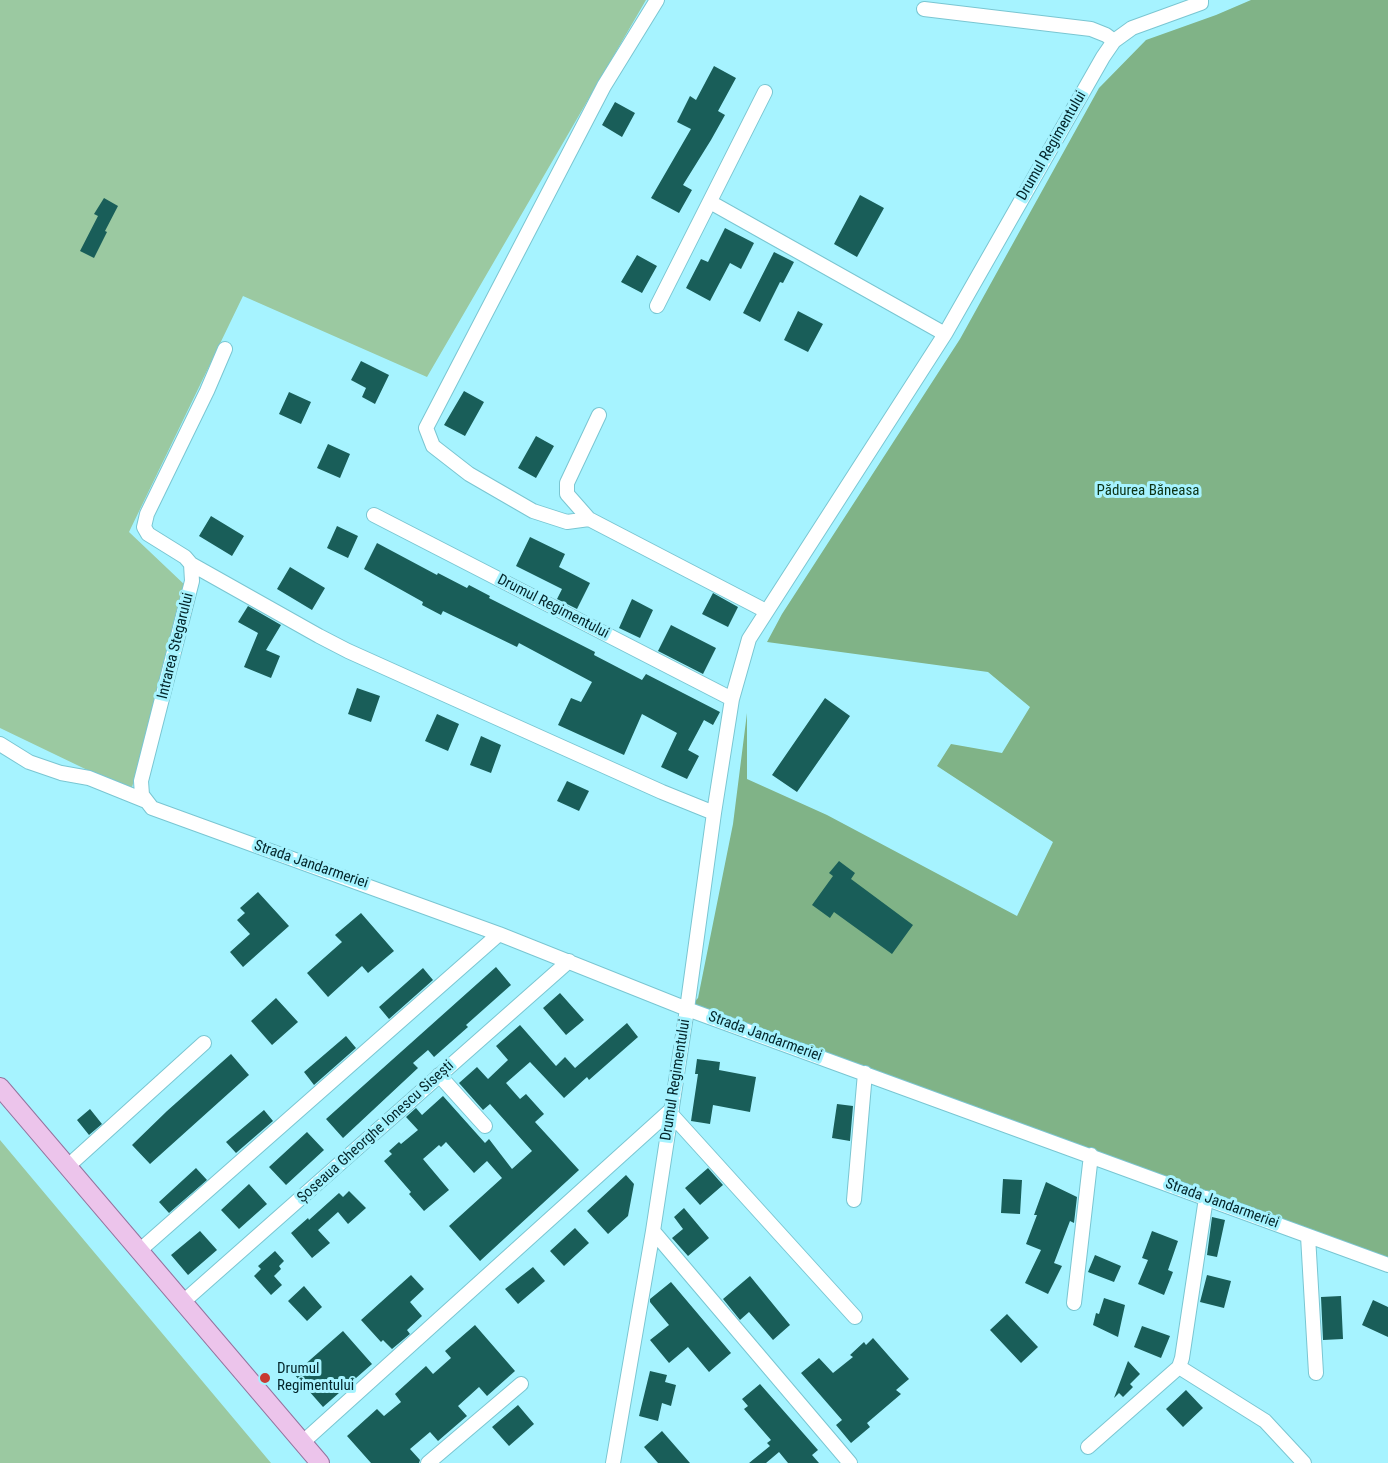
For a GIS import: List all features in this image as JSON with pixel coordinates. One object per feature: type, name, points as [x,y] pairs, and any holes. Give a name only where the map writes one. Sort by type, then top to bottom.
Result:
[{"type":"main road","points":[[0,1087],[320,1463]]},
{"type":"street","points":[[590,519],[567,522],[533,511],[469,474],[433,446],[426,428],[604,86],[657,0]]},
{"type":"street","name":"Drumul Regimentului","points":[[614,1462],[653,1231],[732,699],[749,639],[945,334],[1114,41],[1132,28],[1201,2]]},
{"type":"street","points":[[924,9],[1091,29],[1114,41]]},
{"type":"street","points":[[657,306],[765,92]]},
{"type":"street","points":[[710,202],[945,334]]},
{"type":"street","points":[[225,349],[147,514],[144,527],[148,534],[177,551],[191,564],[348,651],[662,792],[714,813]]},
{"type":"street","points":[[599,415],[567,483],[567,495],[590,519],[766,611]]},
{"type":"street","name":"Drumul Regimentului","points":[[374,515],[732,699]]},
{"type":"street","name":"Intrarea Stegarului","points":[[146,801],[141,790],[141,781],[189,597],[192,581],[191,564]]},
{"type":"street","name":"Strada Jandarmeriei","points":[[0,744],[29,762],[61,773],[89,778],[146,801],[152,808],[165,814],[326,870],[499,934],[687,1009],[1388,1265]]},
{"type":"street","points":[[139,1251],[499,934]]},
{"type":"street","name":"Șoseaua Gheorghe Ionescu Sisești","points":[[183,1302],[568,961]]},
{"type":"street","points":[[67,1167],[204,1043]]},
{"type":"street","points":[[854,1200],[865,1073]]},
{"type":"street","points":[[440,1075],[485,1126]]},
{"type":"street","points":[[303,1442],[671,1112],[855,1317]]},
{"type":"street","points":[[1074,1303],[1091,1155]]},
{"type":"street","points":[[1088,1447],[1179,1366],[1206,1198]]},
{"type":"street","points":[[653,1231],[850,1463]]},
{"type":"street","points":[[1308,1236],[1316,1373]]},
{"type":"street","points":[[1179,1366],[1265,1421],[1304,1463]]},
{"type":"street","points":[[428,1463],[521,1384]]},
{"type":"green space","points":[[0,0],[646,0],[427,377],[243,296],[129,532],[187,587],[131,791],[0,728]]},
{"type":"green space","name":"Pădurea Băneasa","points":[[1251,0],[1388,0],[1388,1265],[687,1009],[698,998],[733,824],[747,713],[747,779],[827,815],[1017,916],[1053,842],[937,766],[951,744],[1002,753],[1030,707],[988,672],[767,642],[782,614],[960,339],[1099,88],[1146,40]]},
{"type":"green space","points":[[0,1140],[271,1463],[0,1463]]},
{"type":"building","points":[[714,66],[736,78],[718,111],[725,115],[683,185],[692,190],[679,213],[651,198],[691,129],[677,122],[690,96],[696,100]]},
{"type":"building","points":[[615,102],[635,113],[622,137],[602,125]]},
{"type":"building","points":[[860,195],[884,208],[857,257],[834,244]]},
{"type":"building","points":[[104,198],[118,206],[94,258],[80,251],[98,216],[94,214]]},
{"type":"building","points":[[725,228],[754,243],[741,269],[730,263],[710,301],[686,288],[701,259],[708,262]]},
{"type":"building","points":[[774,252],[794,262],[783,283],[780,282],[760,322],[743,313]]},
{"type":"building","points":[[637,255],[657,266],[642,293],[621,282]]},
{"type":"building","points":[[798,311],[823,324],[808,352],[784,340]]},
{"type":"building","points":[[361,361],[389,375],[375,404],[362,397],[366,388],[351,380]]},
{"type":"building","points":[[464,391],[484,402],[465,436],[444,425]]},
{"type":"building","points":[[289,392],[311,402],[301,424],[279,414]]},
{"type":"building","points":[[536,436],[554,446],[536,478],[518,468]]},
{"type":"building","points":[[328,444],[350,454],[340,478],[317,468]]},
{"type":"building","points":[[211,516],[244,536],[232,556],[199,536]]},
{"type":"building","points":[[337,526],[358,536],[348,558],[327,548]]},
{"type":"building","points":[[530,537],[565,554],[559,567],[590,583],[577,609],[557,599],[562,589],[516,566]]},
{"type":"building","points":[[377,543],[437,575],[438,573],[467,588],[469,585],[490,596],[489,598],[595,652],[594,655],[642,680],[646,674],[720,712],[713,725],[704,720],[688,750],[699,756],[687,779],[661,767],[677,733],[642,714],[624,755],[558,725],[571,698],[581,702],[592,682],[519,643],[517,647],[443,611],[441,615],[422,605],[423,602],[364,569]]},
{"type":"building","points":[[290,567],[325,588],[312,610],[277,589]]},
{"type":"building","points":[[713,593],[738,607],[728,627],[702,614]]},
{"type":"building","points":[[632,599],[653,610],[640,638],[619,628]]},
{"type":"building","points":[[248,606],[281,625],[266,650],[280,656],[271,678],[244,667],[258,633],[238,622]]},
{"type":"building","points":[[671,625],[716,648],[703,674],[658,651]]},
{"type":"building","points":[[357,688],[380,696],[371,722],[348,714]]},
{"type":"building","points":[[825,698],[850,716],[797,792],[772,775]]},
{"type":"building","points":[[437,714],[459,724],[448,751],[425,741]]},
{"type":"building","points":[[481,736],[501,745],[491,773],[470,765]]},
{"type":"building","points":[[567,781],[589,791],[579,811],[557,801]]},
{"type":"building","points":[[839,861],[855,873],[851,879],[913,925],[892,954],[834,912],[830,918],[812,905],[833,876],[829,873]]},
{"type":"building","points":[[258,892],[289,926],[243,967],[230,952],[250,934],[237,920],[245,913],[240,908]]},
{"type":"building","points":[[361,913],[394,951],[368,973],[362,966],[328,997],[307,973],[342,942],[335,935]]},
{"type":"building","points":[[496,967],[511,985],[434,1057],[428,1050],[413,1063],[418,1068],[343,1138],[326,1119]]},
{"type":"building","points":[[423,968],[433,980],[389,1019],[379,1007]]},
{"type":"building","points":[[560,993],[584,1020],[566,1035],[543,1008]]},
{"type":"building","points":[[276,998],[298,1022],[272,1045],[251,1021]]},
{"type":"building","points":[[627,1023],[638,1037],[589,1080],[587,1077],[564,1098],[530,1062],[506,1083],[520,1099],[526,1094],[544,1114],[535,1122],[579,1170],[480,1261],[449,1226],[502,1178],[487,1161],[474,1173],[446,1142],[423,1159],[449,1190],[424,1211],[384,1161],[392,1154],[389,1151],[418,1130],[406,1117],[416,1108],[422,1115],[443,1096],[485,1143],[489,1139],[512,1169],[532,1151],[490,1104],[483,1110],[459,1083],[477,1067],[488,1079],[508,1060],[496,1046],[520,1025],[556,1066],[565,1057],[575,1068]]},
{"type":"building","points":[[346,1036],[356,1048],[314,1085],[304,1072]]},
{"type":"building","points":[[231,1054],[249,1075],[150,1164],[132,1145]]},
{"type":"building","points":[[697,1059],[720,1062],[719,1070],[756,1077],[750,1112],[713,1105],[710,1124],[691,1121],[698,1074],[695,1074]]},
{"type":"building","points":[[837,1104],[853,1106],[850,1141],[832,1138]]},
{"type":"building","points":[[90,1109],[102,1124],[89,1135],[77,1120]]},
{"type":"building","points":[[264,1110],[273,1121],[236,1153],[226,1142]]},
{"type":"building","points":[[307,1132],[324,1150],[286,1185],[269,1167]]},
{"type":"building","points":[[196,1168],[207,1180],[169,1213],[159,1202]]},
{"type":"building","points":[[708,1168],[723,1185],[700,1205],[685,1188]]},
{"type":"building","points":[[626,1175],[634,1184],[628,1216],[608,1234],[587,1211]]},
{"type":"building","points":[[1003,1179],[1022,1180],[1020,1214],[1001,1213]]},
{"type":"building","points":[[1046,1182],[1077,1197],[1074,1223],[1070,1221],[1054,1263],[1062,1266],[1048,1294],[1025,1283],[1041,1250],[1026,1244]]},
{"type":"building","points":[[249,1184],[267,1204],[239,1229],[221,1210]]},
{"type":"building","points":[[349,1191],[366,1208],[348,1224],[338,1212],[318,1230],[330,1243],[312,1258],[291,1233],[339,1193],[343,1197]]},
{"type":"building","points":[[684,1208],[709,1238],[688,1256],[672,1238],[683,1229],[674,1217]]},
{"type":"building","points":[[1212,1217],[1225,1220],[1217,1257],[1207,1255]]},
{"type":"building","points":[[575,1228],[589,1243],[564,1266],[550,1251]]},
{"type":"building","points":[[200,1231],[217,1250],[188,1275],[171,1255]]},
{"type":"building","points":[[1152,1231],[1178,1241],[1168,1270],[1173,1272],[1164,1295],[1138,1284],[1148,1260],[1142,1258]]},
{"type":"building","points":[[275,1251],[284,1261],[279,1266],[281,1269],[274,1276],[282,1285],[271,1295],[254,1276],[261,1269],[258,1266]]},
{"type":"building","points":[[1095,1255],[1121,1266],[1114,1282],[1088,1272]]},
{"type":"building","points":[[533,1267],[545,1281],[518,1304],[505,1289]]},
{"type":"building","points":[[411,1275],[424,1289],[410,1302],[422,1316],[407,1330],[410,1334],[392,1349],[383,1340],[381,1342],[361,1320]]},
{"type":"building","points":[[1207,1275],[1231,1281],[1224,1308],[1200,1302]]},
{"type":"building","points":[[750,1276],[790,1325],[773,1340],[749,1312],[740,1320],[723,1299]]},
{"type":"building","points":[[671,1282],[731,1353],[709,1372],[688,1347],[669,1363],[650,1340],[669,1325],[650,1299]]},
{"type":"building","points":[[304,1286],[322,1307],[307,1321],[288,1301]]},
{"type":"building","points":[[1341,1296],[1343,1339],[1323,1340],[1321,1297]]},
{"type":"building","points":[[1104,1298],[1125,1305],[1118,1337],[1093,1325]]},
{"type":"building","points":[[1373,1300],[1388,1307],[1388,1337],[1362,1325]]},
{"type":"building","points":[[1007,1314],[1038,1347],[1021,1363],[990,1330]]},
{"type":"building","points":[[475,1325],[515,1371],[487,1396],[479,1387],[458,1406],[467,1416],[438,1441],[430,1432],[410,1449],[420,1460],[419,1463],[371,1463],[347,1436],[377,1409],[384,1416],[401,1402],[395,1394],[426,1366],[433,1374],[451,1358],[445,1351]]},
{"type":"building","points":[[1142,1326],[1170,1336],[1161,1358],[1134,1347]]},
{"type":"building","points":[[343,1331],[372,1364],[323,1407],[294,1374]]},
{"type":"building","points":[[873,1338],[909,1379],[896,1390],[901,1394],[867,1423],[870,1427],[851,1443],[836,1425],[842,1420],[801,1373],[819,1358],[833,1373],[853,1357],[850,1355],[864,1342],[866,1345]]},
{"type":"building","points":[[1128,1361],[1140,1374],[1130,1384],[1133,1387],[1123,1397],[1119,1393],[1114,1398]]},
{"type":"building","points":[[650,1371],[667,1375],[665,1382],[676,1385],[671,1406],[662,1403],[658,1421],[639,1416]]},
{"type":"building","points":[[760,1384],[818,1450],[812,1455],[819,1463],[788,1463],[779,1452],[766,1463],[749,1463],[770,1446],[767,1443],[771,1440],[744,1409],[748,1406],[742,1399]]},
{"type":"building","points":[[1186,1390],[1203,1408],[1183,1427],[1166,1409]]},
{"type":"building","points":[[518,1405],[534,1424],[509,1446],[492,1427]]},
{"type":"building","points":[[662,1431],[690,1463],[658,1463],[644,1447]]},
{"type":"place","name":"Drumul Regimentului","points":[[265,1378]]}]
